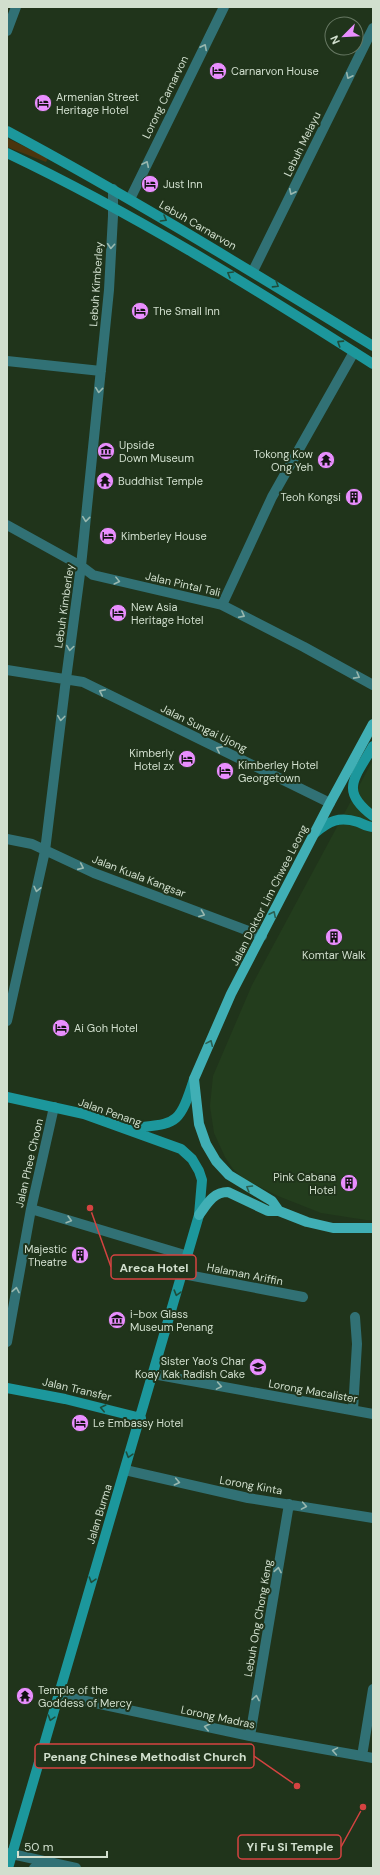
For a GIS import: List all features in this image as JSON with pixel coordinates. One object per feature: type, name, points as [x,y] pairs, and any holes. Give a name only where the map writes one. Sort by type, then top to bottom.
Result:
[{"type":"main road","name":"Lebuh Carnarvon","points":[[7,131],[113,189],[253,271],[373,346]]},
{"type":"main road","points":[[7,153],[64,180],[113,207],[253,288],[373,364]]},
{"type":"main road","name":"Jalan Doktor Lim Chwee Leong","points":[[194,1079],[232,994],[330,803],[373,724]]},
{"type":"main road","points":[[373,746],[352,787],[355,800],[373,816]]},
{"type":"main road","points":[[315,833],[324,825],[344,818],[373,827]]},
{"type":"main road","points":[[128,1129],[158,1126],[173,1120],[184,1110],[194,1079]]},
{"type":"main road","points":[[194,1079],[199,1124],[206,1144],[216,1161],[229,1175],[272,1201],[279,1211]]},
{"type":"main road","name":"Jalan Penang","points":[[7,1097],[54,1107],[128,1129],[181,1150],[197,1166]]},
{"type":"main road","name":"Jalan Burma","points":[[8,1868],[9,1853],[141,1418],[200,1215],[202,1180],[197,1166]]},
{"type":"main road","points":[[200,1215],[213,1197],[223,1192],[234,1195],[268,1211],[279,1211],[307,1222],[333,1228],[373,1228]]},
{"type":"main road","name":"Jalan Transfer","points":[[7,1388],[66,1399],[141,1418]]},
{"type":"street","points":[[7,31],[16,7]]},
{"type":"street","name":"Lorong Carnarvon","points":[[130,199],[224,7]]},
{"type":"street","name":"Lebuh Melayu","points":[[253,271],[373,28]]},
{"type":"street","name":"Lebuh Kimberley","points":[[7,1021],[45,851],[81,566],[109,290],[113,189]]},
{"type":"street","points":[[222,605],[272,496],[354,352]]},
{"type":"street","points":[[7,361],[101,371]]},
{"type":"street","name":"Jalan Pintal Tali","points":[[7,525],[81,566],[93,575],[222,605],[373,685]]},
{"type":"street","name":"Jalan Sungai Ujong","points":[[7,670],[83,682],[330,803]]},
{"type":"street","name":"Jalan Kuala Kangsar","points":[[7,839],[32,844],[99,874],[262,936]]},
{"type":"street","name":"Jalan Phee Choon","points":[[7,1342],[31,1210],[54,1107]]},
{"type":"street","points":[[31,1210],[188,1256]]},
{"type":"street","name":"Halaman Ariffin","points":[[183,1274],[303,1297]]},
{"type":"street","points":[[353,1410],[357,1344],[355,1317]]},
{"type":"street","name":"Lorong Macalister","points":[[153,1374],[373,1414]]},
{"type":"street","name":"Lorong Kinta","points":[[125,1470],[248,1498],[373,1518]]},
{"type":"street","name":"Lebuh Ong Chong Keng","points":[[250,1736],[289,1504]]},
{"type":"street","points":[[362,1756],[373,1689]]},
{"type":"street","name":"Lorong Madras","points":[[58,1695],[250,1736],[373,1758]]},
{"type":"street","points":[[9,1853],[76,1868]]},
{"type":"street","points":[[34,1868],[50,1863]]},
{"type":"shaded area","points":[[7,138],[48,158],[46,162],[7,147]]},
{"type":"shaded area","points":[[373,760],[373,1220],[366,1220],[321,1213],[278,1196],[244,1179],[233,1169],[225,1157],[214,1133],[210,1106],[213,1076],[252,985]]},
{"type":"place","name":"Carnarvon House","points":[[218,71]]},
{"type":"place","name":"Armenian Street Heritage Hotel","points":[[43,103]]},
{"type":"place","name":"Just Inn","points":[[150,184]]},
{"type":"place","name":"The Small Inn","points":[[140,311]]},
{"type":"place","name":"Upside Down Museum","points":[[106,451]]},
{"type":"place","name":"Tokong Kow Ong Yeh","points":[[326,460]]},
{"type":"place","name":"Buddhist Temple","points":[[105,481]]},
{"type":"place","name":"Teoh Kongsi","points":[[354,497]]},
{"type":"place","name":"Kimberley House","points":[[108,536]]},
{"type":"place","name":"New Asia Heritage Hotel","points":[[118,613]]},
{"type":"place","name":"Kimberly Hotel zx","points":[[187,759]]},
{"type":"place","name":"Kimberley Hotel Georgetown","points":[[225,771]]},
{"type":"place","name":"Komtar Walk","points":[[334,937]]},
{"type":"place","name":"Ai Goh Hotel","points":[[61,1028]]},
{"type":"place","name":"Pink Cabana Hotel","points":[[349,1183]]},
{"type":"place","name":"Areca Hotel","points":[[90,1208]]},
{"type":"place","name":"Majestic Theatre","points":[[80,1255]]},
{"type":"place","name":"i-box Glass Museum Penang","points":[[117,1320]]},
{"type":"place","name":"Sister Yao’s Char Koay Kak Radish Cake","points":[[258,1367]]},
{"type":"place","name":"Le Embassy Hotel","points":[[80,1423]]},
{"type":"place","name":"Temple of the Goddess of Mercy","points":[[25,1696]]},
{"type":"place","name":"Penang Chinese Methodist Church","points":[[297,1786]]},
{"type":"place","name":"Yi Fu Si Temple","points":[[363,1807]]}]
